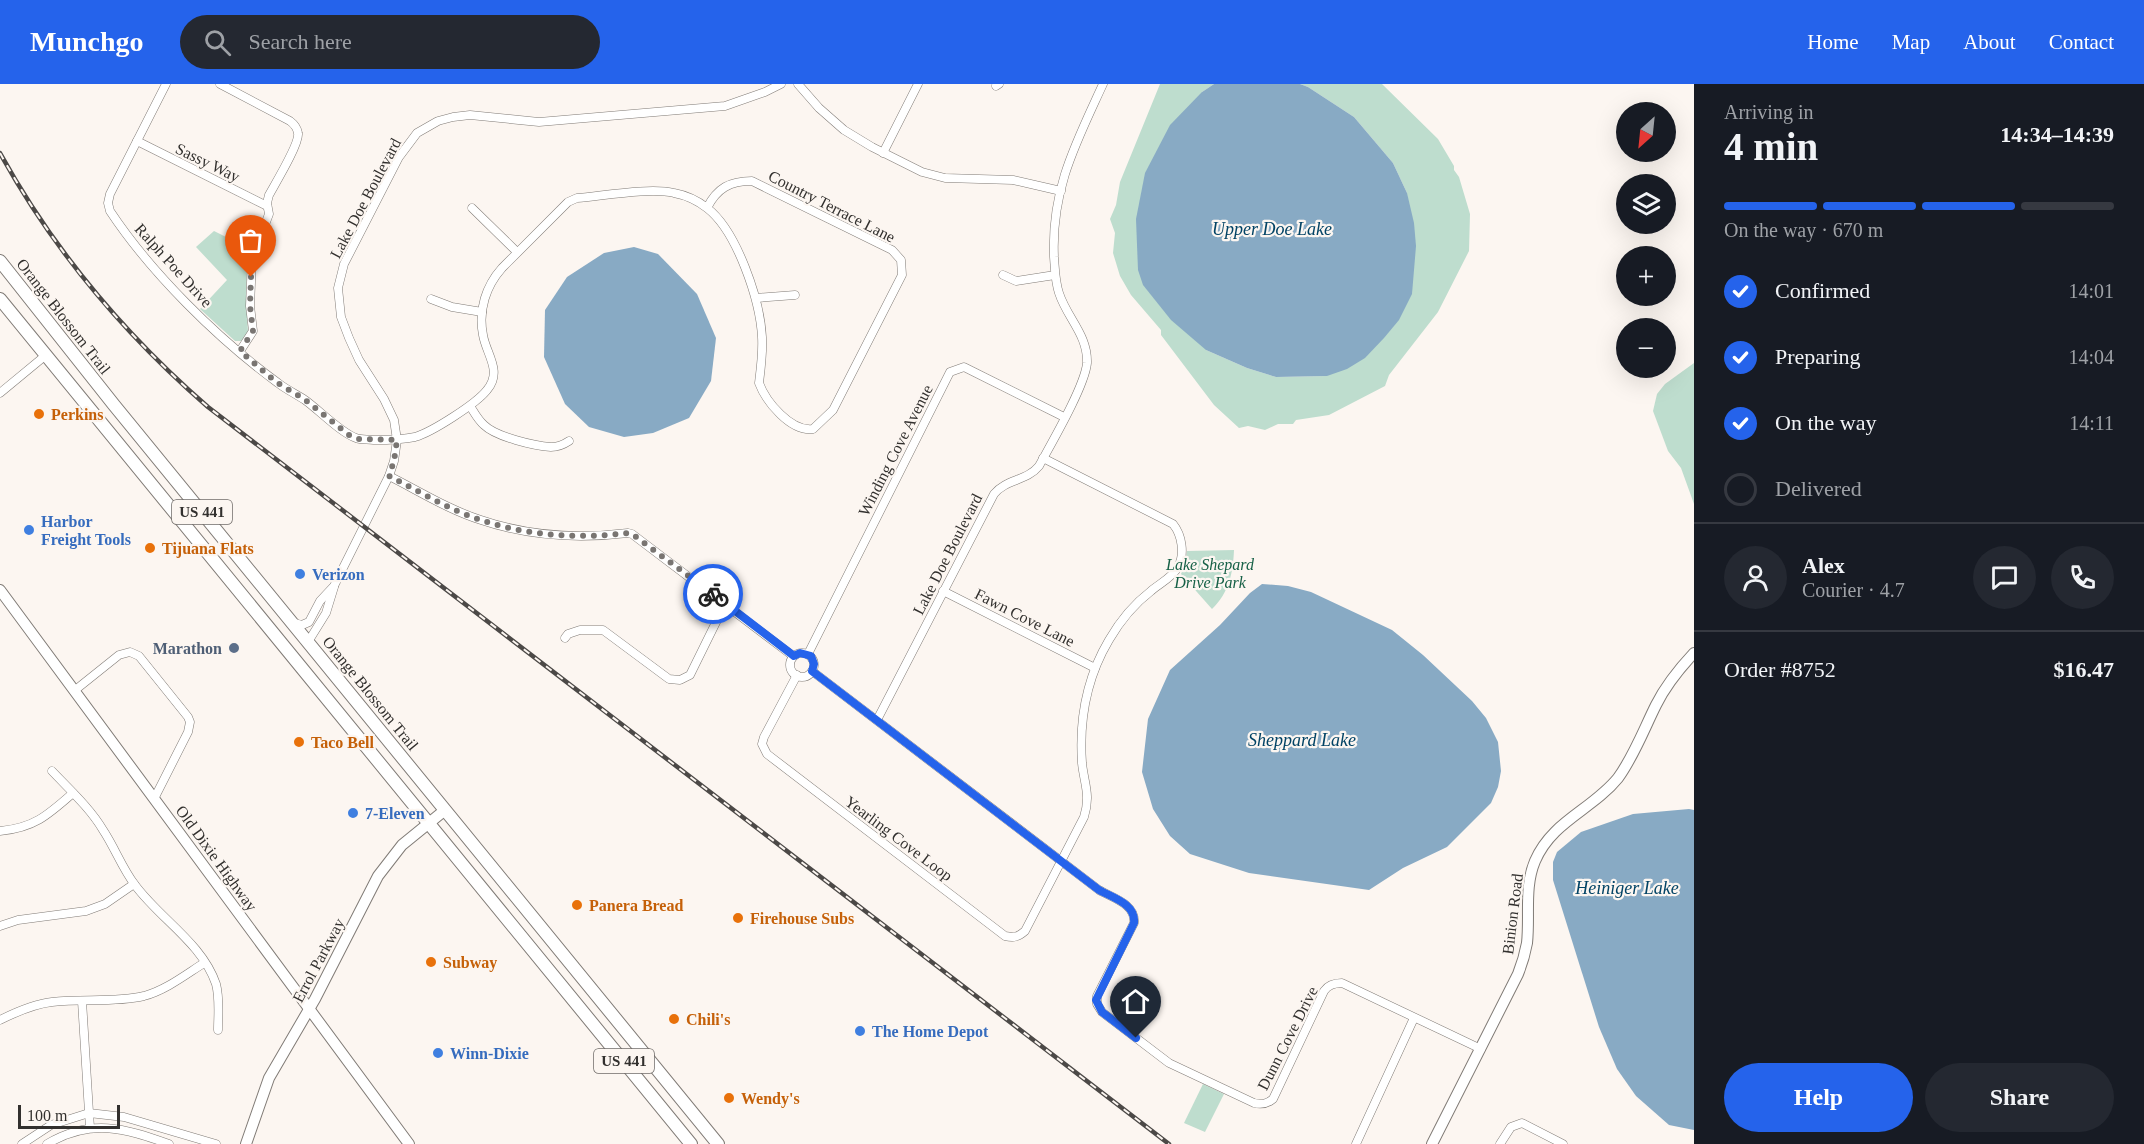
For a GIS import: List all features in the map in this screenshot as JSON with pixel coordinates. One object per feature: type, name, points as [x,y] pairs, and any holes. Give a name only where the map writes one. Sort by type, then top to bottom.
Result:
[{"type":"main road","name":"Orange Blossom Trail","points":[[0,261],[76,358],[718,1144]]},
{"type":"main road","name":"US 441","points":[[0,299],[691,1144]]},
{"type":"main road","points":[[273,632],[290,641],[308,642]]},
{"type":"main road","points":[[299,663],[309,659],[315,660],[330,669]]},
{"type":"main road","points":[[552,974],[578,985],[586,983]]},
{"type":"main road","points":[[574,1001],[585,997],[593,999],[608,1009]]},
{"type":"street","name":"Ralph Poe Drive","points":[[166,84],[110,194],[108,203],[110,211],[159,273],[192,308],[276,382],[304,399],[349,435],[359,439],[397,440],[422,434],[470,406],[486,392],[494,375],[492,360],[483,337],[482,312]]},
{"type":"street","points":[[219,84],[290,121],[297,129],[298,136],[269,195],[267,206],[269,214],[252,259],[250,306],[253,331],[240,351]]},
{"type":"street","name":"Lake Doe Boulevard","points":[[308,642],[326,613],[334,586],[389,476],[394,461],[397,440],[394,420],[384,399],[359,360],[349,338],[341,317],[338,288],[344,264],[359,234],[399,157],[417,133],[438,121],[470,115],[539,122],[725,106],[781,84]]},
{"type":"street","points":[[798,84],[831,120],[860,141],[933,176],[1013,180],[1061,191]]},
{"type":"street","points":[[883,153],[918,84]]},
{"type":"street","name":"Lake Doe Boulevard","points":[[877,720],[994,494],[1005,484],[1030,474],[1039,466],[1085,374],[1086,349],[1083,338],[1062,301],[1055,275],[1054,219],[1072,150],[1103,84]]},
{"type":"street","name":"Sassy Way","points":[[137,141],[267,206]]},
{"type":"street","name":"Country Terrace Lane","points":[[707,208],[717,191],[725,186],[733,182],[752,181],[892,250],[901,260],[902,275],[833,410],[821,424],[810,430],[803,429],[786,418],[762,390],[759,383],[762,337],[756,298]]},
{"type":"street","points":[[431,298],[452,307],[482,312],[485,296],[491,283],[517,252],[568,202],[577,198],[666,192],[682,195],[707,208],[733,244],[756,298],[795,295]]},
{"type":"street","points":[[472,208],[517,252]]},
{"type":"street","points":[[1003,275],[1016,281],[1055,275]]},
{"type":"street","points":[[0,393],[46,355]]},
{"type":"street","name":"Winding Cove Avenue","points":[[808,654],[950,372],[963,368],[1064,417]]},
{"type":"street","points":[[470,406],[484,426],[496,433],[552,447],[561,446],[569,441]]},
{"type":"street","points":[[1043,458],[1173,524],[1179,534],[1182,548],[1178,567],[1174,573],[1149,592],[1120,623],[1095,668],[1082,717],[1082,766],[1088,798],[1087,808],[1061,861]]},
{"type":"street","points":[[389,476],[479,520],[503,526],[560,535],[632,534],[794,656]]},
{"type":"street","name":"Lake Doe Boulevard","points":[[292,622],[297,625],[306,625],[320,601],[334,586]]},
{"type":"street","name":"Old Dixie Highway","points":[[0,590],[409,1144]]},
{"type":"street","name":"Fawn Cove Lane","points":[[944,591],[1095,668]]},
{"type":"street","points":[[565,638],[568,634],[580,630],[603,630],[669,679],[680,680],[690,675],[725,604]]},
{"type":"street","points":[[74,691],[119,655],[130,652],[140,656],[188,717],[190,722],[188,732],[154,799]]},
{"type":"street","points":[[800,653],[808,654],[813,660],[812,671],[803,676],[797,675],[790,667],[794,656],[800,653]]},
{"type":"street","name":"Binion Road","points":[[1432,1144],[1510,992],[1524,956],[1528,935],[1530,881],[1534,863],[1543,845],[1554,831],[1592,804],[1619,776],[1668,684],[1694,653]]},
{"type":"street","name":"Dunn Cove Drive","points":[[812,671],[1099,890],[1130,907],[1134,915],[1134,923],[1097,996],[1099,1008],[1169,1063],[1254,1103],[1265,1104],[1274,1099],[1324,991],[1331,985],[1342,983],[1481,1049]]},
{"type":"street","name":"Yearling Cove Loop","points":[[797,675],[764,737],[762,744],[767,754],[1005,936],[1012,938],[1019,936],[1025,930],[1061,861]]},
{"type":"street","points":[[52,771],[74,793],[103,829],[134,884],[152,906],[178,930],[204,963],[216,985],[219,1007],[218,1030]]},
{"type":"street","points":[[0,831],[13,830],[38,822],[74,793]]},
{"type":"street","name":"Errol Parkway","points":[[246,1144],[269,1078],[309,1009],[378,876],[402,845],[446,810]]},
{"type":"street","points":[[0,926],[18,920],[86,911],[105,904],[134,884]]},
{"type":"street","points":[[0,1020],[21,1010],[51,1002],[118,1000],[145,996],[169,986],[204,963]]},
{"type":"street","points":[[82,1001],[90,1128]]},
{"type":"street","points":[[1356,1144],[1414,1018]]},
{"type":"street","points":[[22,1144],[51,1125],[89,1113],[124,1117],[216,1144]]},
{"type":"street","points":[[1500,1144],[1511,1127],[1522,1123],[1563,1144]]},
{"type":"street","points":[[47,1144],[57,1138],[90,1128],[118,1128],[170,1144]]},
{"type":"green space","points":[[1160,84],[1214,84],[1202,92],[1206,350],[1247,368],[1276,377],[1327,376],[1407,193],[1393,163],[1354,117],[1300,84],[1382,84],[1438,139],[1459,177],[1470,214],[1469,251],[1438,312],[1389,375],[1385,386],[1329,415],[1296,420],[1293,424],[1278,424],[1265,430],[1248,426],[1239,428],[1214,405],[1161,335],[1161,330],[1131,295],[1120,276],[1113,253],[1115,233],[1110,219],[1116,205],[1120,182]]},
{"type":"green space","points":[[214,231],[252,250],[247,269],[248,332],[241,341],[235,341],[200,309],[227,280],[196,247]]},
{"type":"green space","points":[[1694,363],[1694,504],[1681,468],[1668,451],[1653,411],[1657,394]]},
{"type":"green space","name":"Lake Shepard Drive Park","points":[[1234,550],[1229,582],[1218,603],[1212,609],[1181,574],[1187,551]]},
{"type":"green space","points":[[1203,1084],[1224,1094],[1205,1132],[1184,1123]]},
{"type":"water","name":"Upper Doe Lake","points":[[1214,84],[1300,84],[1308,87],[1354,117],[1393,163],[1407,193],[1414,223],[1416,246],[1412,294],[1399,320],[1384,338],[1365,358],[1347,369],[1327,376],[1276,377],[1247,368],[1206,350],[1171,320],[1143,285],[1138,270],[1136,219],[1145,173],[1170,125],[1202,92]]},
{"type":"water","points":[[634,247],[658,254],[697,294],[716,338],[711,381],[689,418],[653,433],[624,437],[589,427],[565,404],[544,357],[545,310],[567,277],[604,253]]},
{"type":"water","name":"Sheppard Lake","points":[[1262,584],[1288,586],[1311,592],[1392,630],[1423,655],[1472,701],[1486,718],[1498,742],[1501,771],[1498,787],[1491,803],[1447,847],[1403,868],[1369,890],[1249,873],[1190,854],[1170,836],[1153,809],[1142,772],[1148,719],[1170,670]]},
{"type":"water","name":"Heiniger Lake","points":[[1694,810],[1694,1130],[1669,1125],[1636,1096],[1617,1069],[1599,1027],[1553,880],[1553,862],[1557,852],[1581,832],[1633,814]]},
{"type":"railway","points":[[0,153],[43,224],[93,289],[148,350],[208,407],[1169,1144]]},
{"type":"way so far","points":[[251,277],[250,306],[253,331],[240,351],[276,382],[304,399],[349,435],[359,439],[397,440],[389,476],[479,520],[503,526],[560,535],[632,534],[713,594]]},
{"type":"place","name":"Perkins","points":[[39,414]]},
{"type":"place","name":"Harbor Freight Tools","points":[[29,530]]},
{"type":"place","name":"Tijuana Flats","points":[[150,548]]},
{"type":"place","name":"Verizon","points":[[300,574]]},
{"type":"place","name":"Marathon","points":[[234,648]]},
{"type":"place","name":"Taco Bell","points":[[299,742]]},
{"type":"place","name":"7-Eleven","points":[[353,813]]},
{"type":"place","name":"Panera Bread","points":[[577,905]]},
{"type":"place","name":"Firehouse Subs","points":[[738,918]]},
{"type":"place","name":"Subway","points":[[431,962]]},
{"type":"place","name":"Chili's","points":[[674,1019]]},
{"type":"place","name":"The Home Depot","points":[[860,1031]]},
{"type":"place","name":"Winn-Dixie","points":[[438,1053]]},
{"type":"place","name":"Wendy's","points":[[729,1098]]},
{"type":"route","points":[[713,594],[794,656],[800,653],[811,656],[814,664],[812,671],[1099,890],[1130,907],[1134,915],[1134,923],[1096,1000],[1102,1012],[1136,1038]]}]
